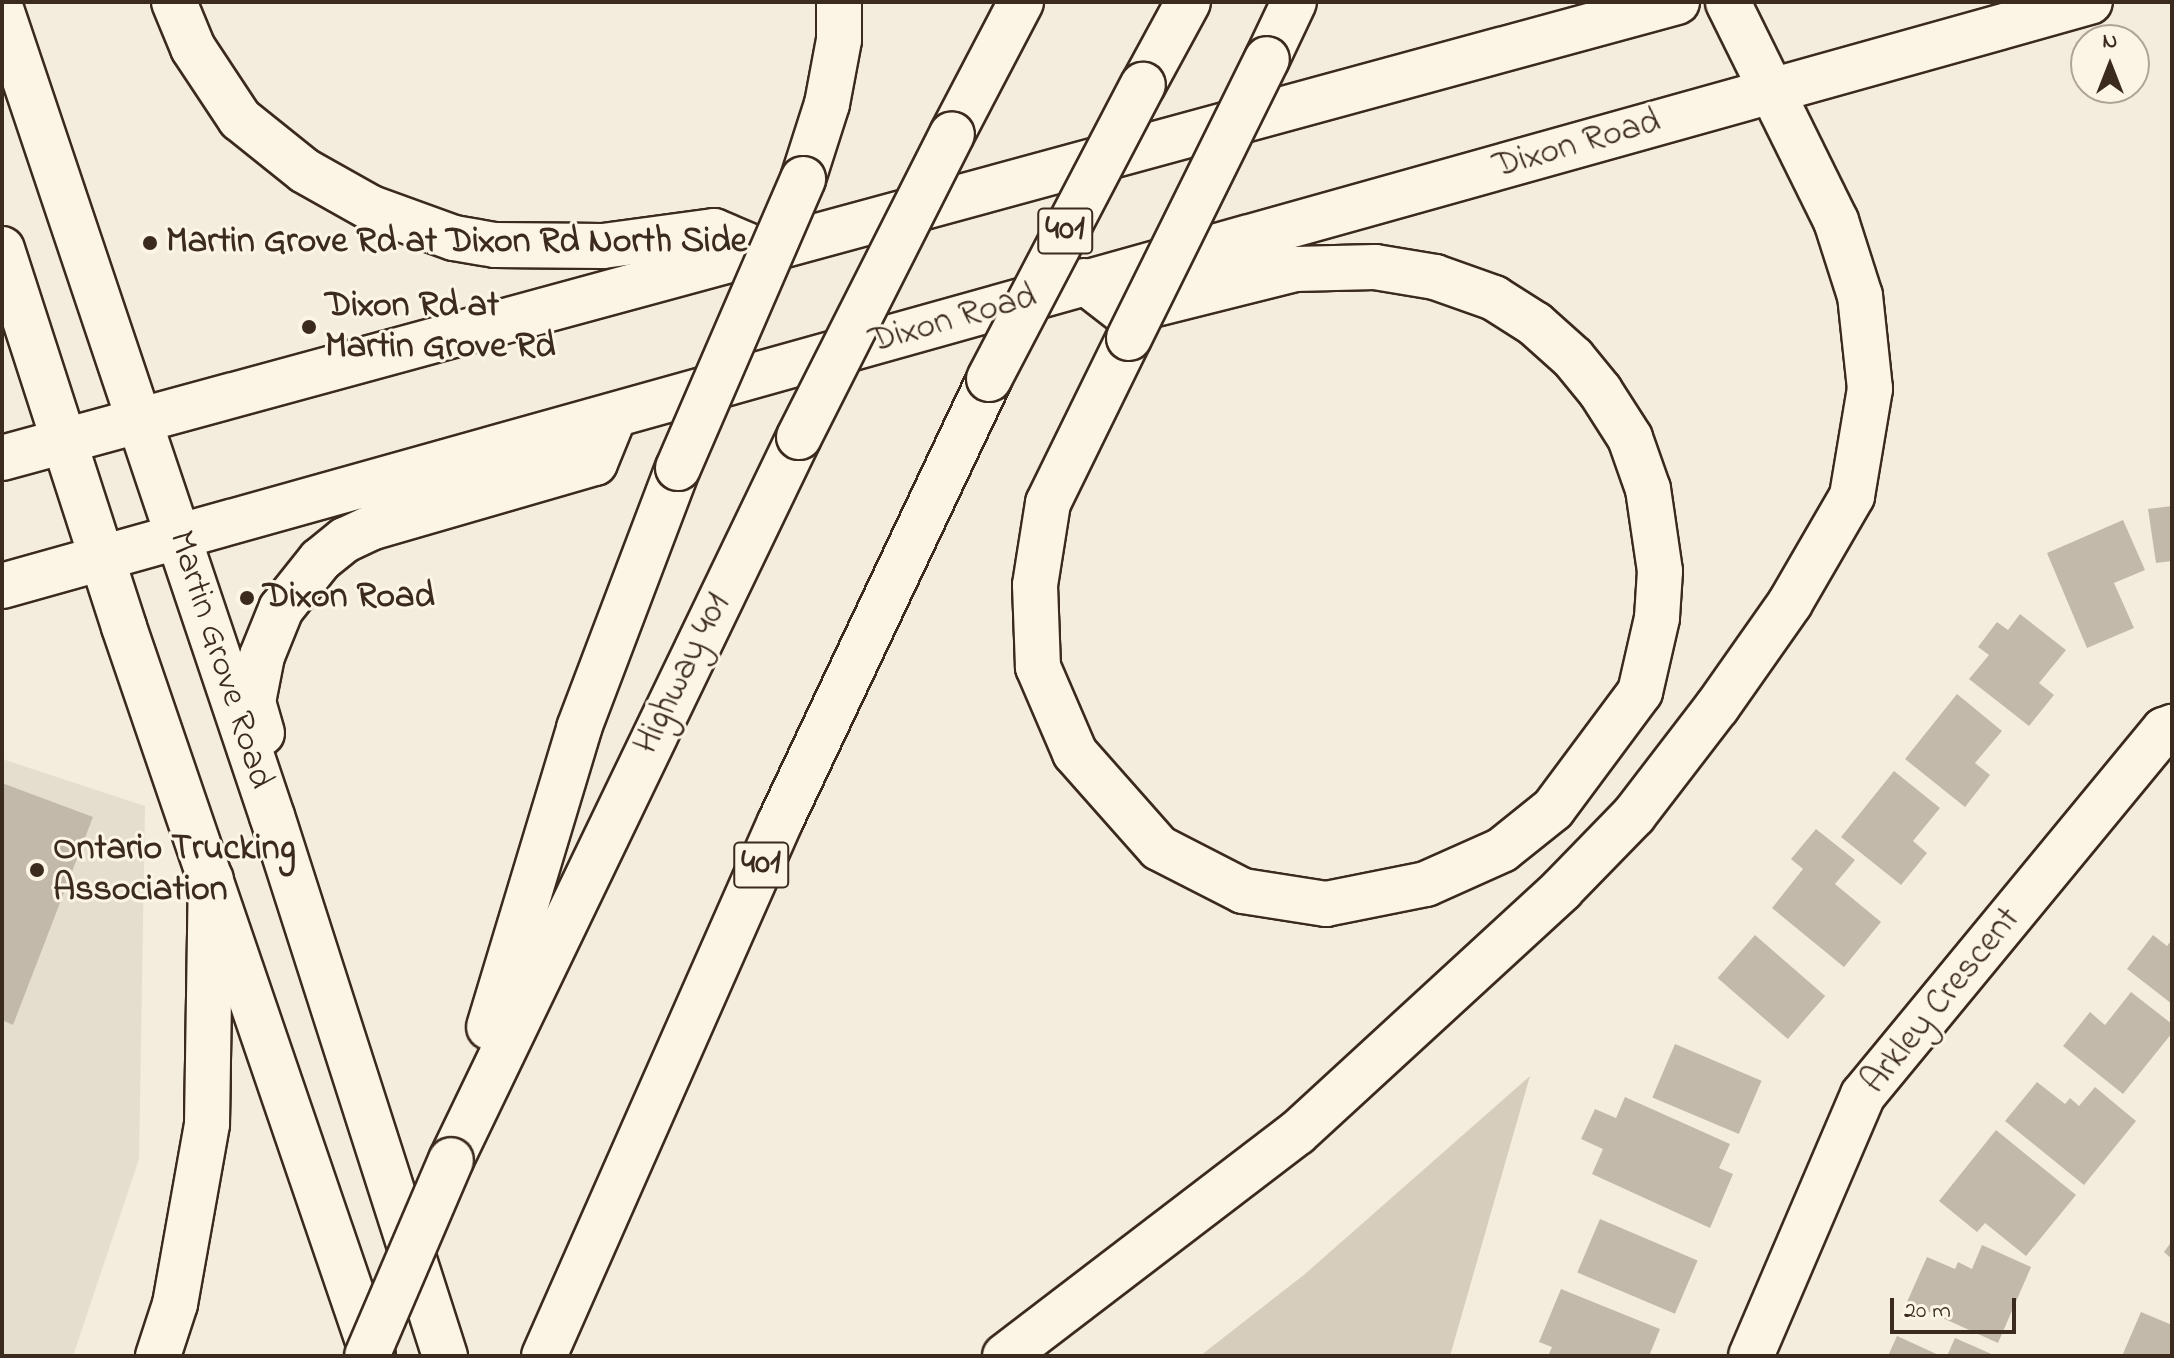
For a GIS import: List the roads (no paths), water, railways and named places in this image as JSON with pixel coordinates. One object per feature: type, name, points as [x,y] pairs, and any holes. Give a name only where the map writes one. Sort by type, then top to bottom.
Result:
[{"type":"main road","points":[[174,2],[193,48],[240,119],[305,171],[371,208],[454,238],[495,245],[603,246],[714,231],[761,251]]},
{"type":"main road","points":[[451,1160],[548,818],[678,468],[803,179],[827,104],[839,40],[839,2]]},
{"type":"main road","name":"Highway 401","points":[[370,1356],[451,1160],[799,437],[1021,2]]},
{"type":"main road","name":"401","points":[[544,1356],[780,822],[989,379],[1188,2]]},
{"type":"main road","points":[[1084,281],[1124,312],[1295,269],[1375,267],[1435,277],[1494,298],[1535,324],[1573,358],[1600,391],[1630,438],[1648,489],[1660,571],[1657,618],[1640,692],[1553,809],[1502,850],[1426,884],[1326,904],[1243,891],[1159,848],[1075,753],[1038,667],[1035,585],[1048,503],[1129,338],[1267,59],[1294,2]]},
{"type":"main road","points":[[2,458],[1677,2]]},
{"type":"main road","points":[[1005,1356],[1297,1133],[1562,889],[1634,815],[1790,603],[1852,496],[1870,389],[1867,340],[1850,260],[1818,182],[1728,2]]},
{"type":"main road","name":"Dixon Road","points":[[2,586],[613,419],[1084,281],[2090,2]]},
{"type":"main road","name":"Martin Grove Road","points":[[2,12],[272,816],[445,1356]]},
{"type":"main road","points":[[2,249],[102,559],[370,1356]]},
{"type":"main road","points":[[272,816],[278,791],[253,702],[271,632],[301,581],[345,540],[373,527],[595,463],[613,419]]},
{"type":"main road","name":"Arkley Crescent","points":[[1751,1356],[1863,1095],[2164,730],[2172,727]]},
{"type":"main road","points":[[158,1356],[175,1304],[207,1124],[211,879]]},
{"type":"place","name":"Martin Grove Rd at Dixon Rd North Side","points":[[150,243]]},
{"type":"place","name":"Dixon Rd at Martin Grove Rd","points":[[309,327]]},
{"type":"place","name":"Dixon Road","points":[[247,598]]},
{"type":"place","name":"Ontario Trucking Association","points":[[37,870]]}]
